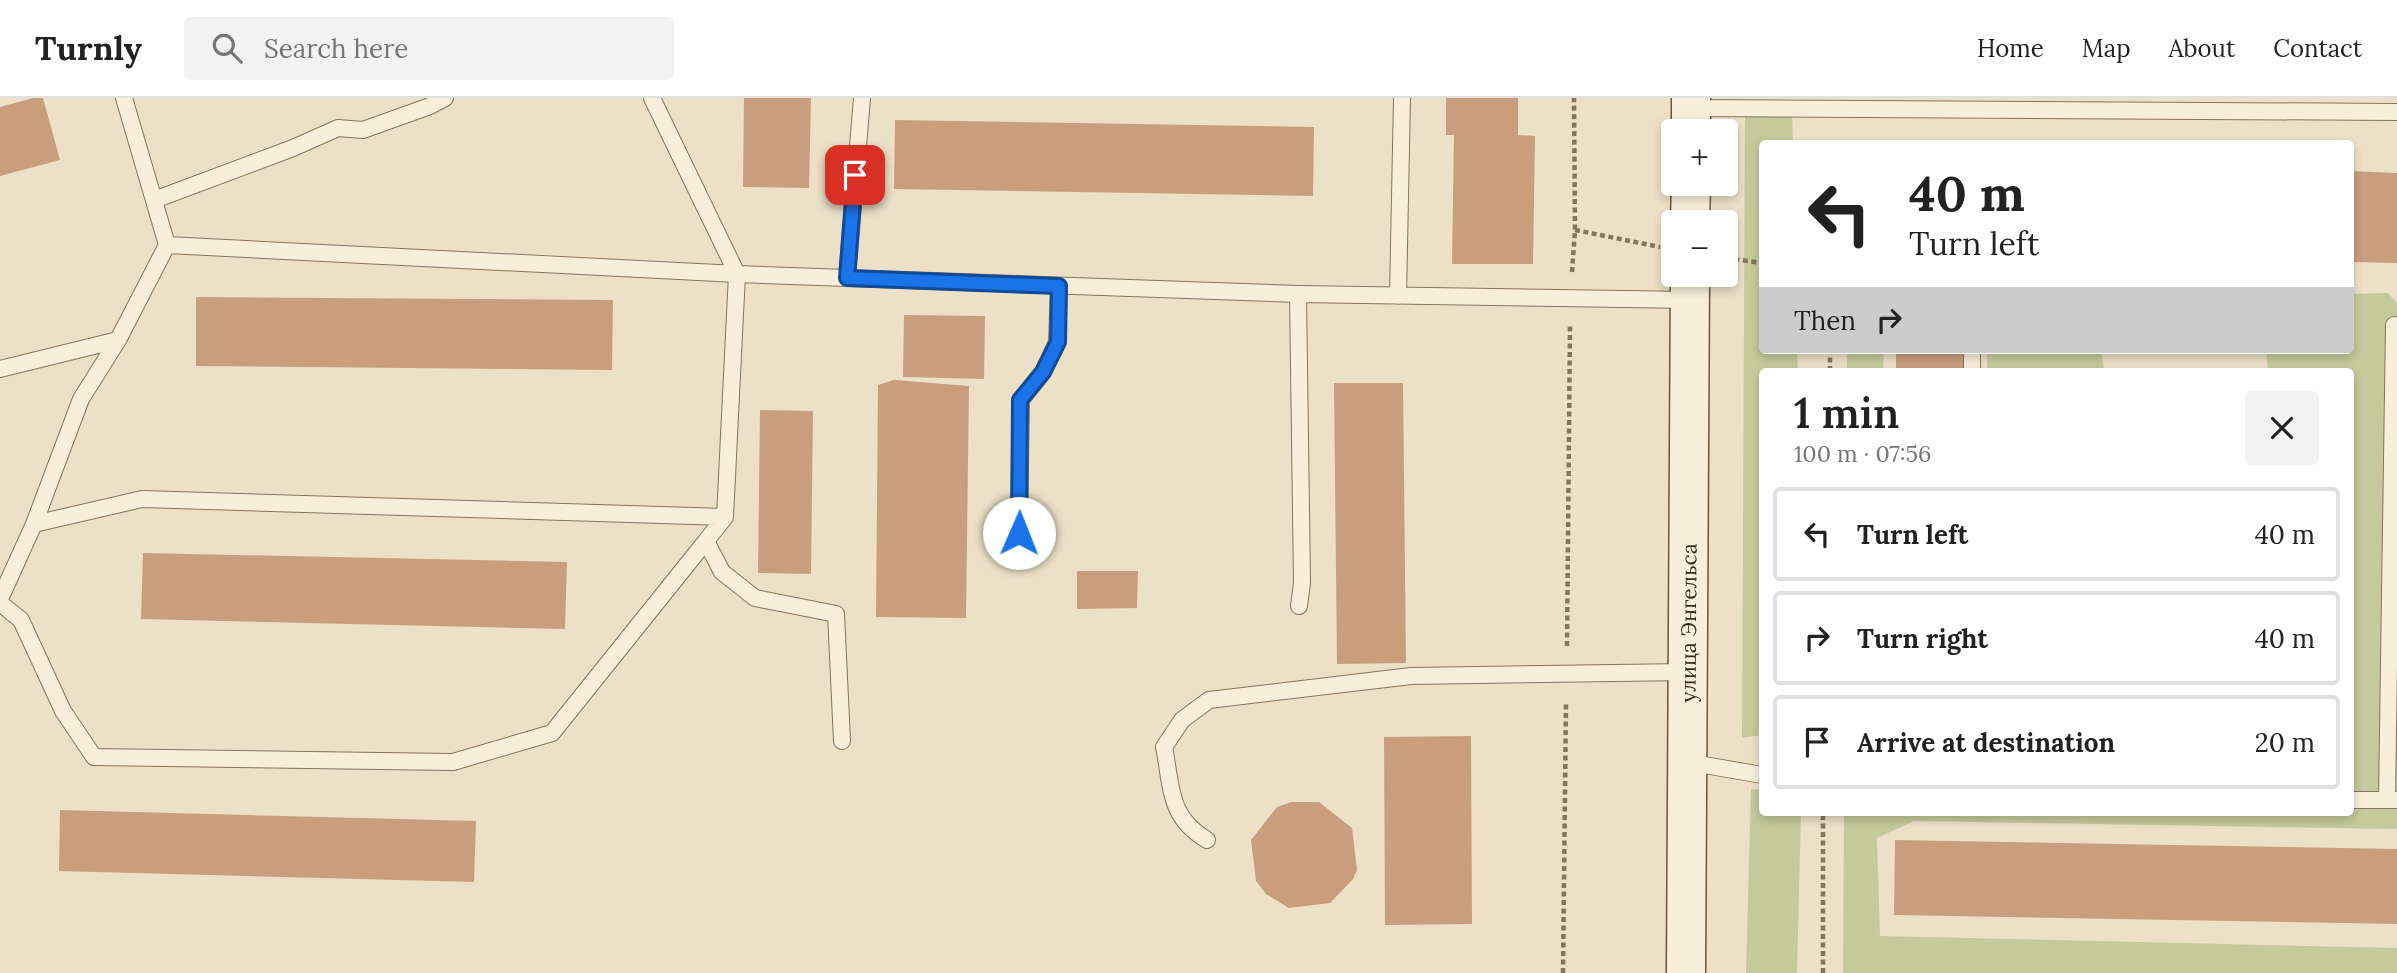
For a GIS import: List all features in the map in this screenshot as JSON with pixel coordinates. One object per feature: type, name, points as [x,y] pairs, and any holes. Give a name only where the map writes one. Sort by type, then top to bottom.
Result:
[{"type":"main road","name":"улица Энгельса","points":[[1686,973],[1691,287]]},
{"type":"lane","points":[[124,98],[167,245],[118,340],[80,399],[34,524],[0,601],[20,620],[63,711],[94,757],[453,762],[552,733],[725,517],[737,274],[652,98]]},
{"type":"lane","points":[[154,200],[293,148],[338,128],[363,130],[430,106],[444,98]]},
{"type":"lane","points":[[847,278],[862,98]]},
{"type":"lane","points":[[1398,296],[1402,98]]},
{"type":"lane","points":[[1691,112],[2397,113]]},
{"type":"lane","points":[[167,245],[737,274],[1298,294],[1571,299],[1691,287]]},
{"type":"lane","points":[[1019,533],[1020,400],[1043,372],[1058,342],[1059,286]]},
{"type":"lane","points":[[1298,294],[1302,583],[1299,606]]},
{"type":"lane","points":[[2354,800],[2392,799],[2394,325]]},
{"type":"lane","points":[[0,369],[118,340]]},
{"type":"lane","points":[[34,524],[142,499],[725,517]]},
{"type":"lane","points":[[706,541],[722,572],[755,598],[836,614],[842,741]]},
{"type":"lane","points":[[1207,840],[1191,831],[1172,800],[1164,747],[1182,720],[1209,700],[1411,676],[1688,672]]},
{"type":"lane","points":[[1688,762],[1759,774]]},
{"type":"path","points":[[1563,973],[1571,299],[1575,230],[1574,98]]},
{"type":"path","points":[[1575,230],[1661,247]]},
{"type":"path","points":[[1738,260],[1759,263]]},
{"type":"path","points":[[1823,816],[1823,973]]},
{"type":"green space","points":[[1745,111],[1792,114],[1793,140],[1759,140],[1759,354],[1797,354],[1798,368],[1759,368],[1759,735],[1742,738]]},
{"type":"green space","points":[[2388,293],[2397,303],[2397,829],[1914,821],[1877,838],[1880,936],[2397,948],[2397,973],[1843,973],[1844,816],[2354,816],[2354,368],[2268,368],[2266,354],[2354,354],[2354,294]]},
{"type":"green space","points":[[1847,354],[1884,354],[1883,368],[1847,368]]},
{"type":"green space","points":[[1987,354],[2102,354],[2104,368],[1987,368]]},
{"type":"green space","points":[[1751,789],[1759,790],[1759,816],[1801,816],[1797,973],[1746,973]]},
{"type":"building","points":[[43,98],[60,160],[0,176],[0,107]]},
{"type":"building","points":[[744,98],[811,98],[809,188],[743,187]]},
{"type":"building","points":[[1446,98],[1518,98],[1518,135],[1535,136],[1533,264],[1452,264],[1454,135],[1446,135]]},
{"type":"building","points":[[895,120],[1314,127],[1313,196],[894,189]]},
{"type":"building","points":[[2354,171],[2397,173],[2397,263],[2354,262]]},
{"type":"building","points":[[196,297],[613,300],[612,370],[196,366]]},
{"type":"building","points":[[904,315],[985,316],[984,379],[903,377]]},
{"type":"building","points":[[1896,354],[1971,354],[1971,368],[1896,368]]},
{"type":"building","points":[[894,380],[969,386],[966,618],[876,617],[878,385]]},
{"type":"building","points":[[1334,383],[1403,383],[1406,663],[1337,664]]},
{"type":"building","points":[[760,410],[813,411],[811,574],[758,573]]},
{"type":"building","points":[[143,553],[567,562],[565,629],[141,619]]},
{"type":"building","points":[[1077,571],[1138,571],[1137,608],[1077,609]]},
{"type":"building","points":[[1471,736],[1472,924],[1385,925],[1384,737]]},
{"type":"building","points":[[1291,802],[1319,802],[1352,828],[1357,870],[1353,879],[1330,903],[1289,908],[1266,894],[1256,881],[1251,840],[1277,807]]},
{"type":"building","points":[[60,810],[476,821],[474,882],[59,871]]},
{"type":"building","points":[[1895,840],[2397,849],[2397,924],[1894,915]]},
{"type":"route","points":[[855,175],[847,278],[1059,286],[1058,342],[1043,372],[1020,400],[1019,533]]}]
